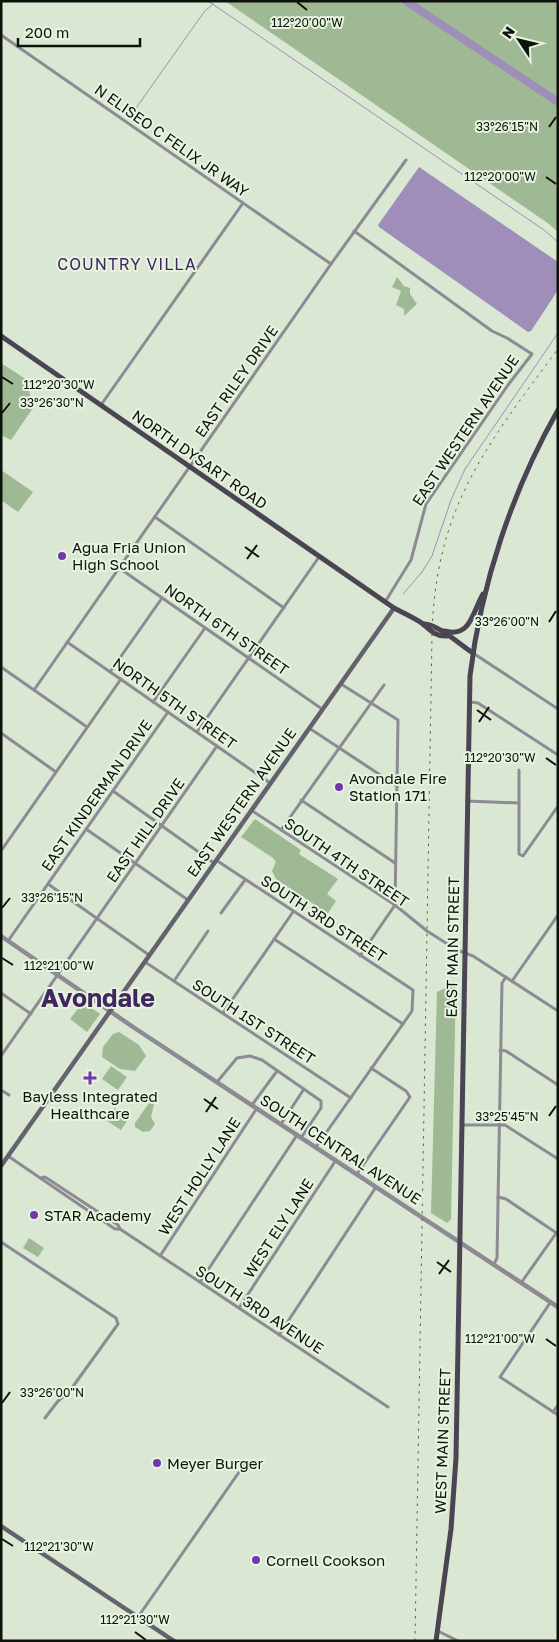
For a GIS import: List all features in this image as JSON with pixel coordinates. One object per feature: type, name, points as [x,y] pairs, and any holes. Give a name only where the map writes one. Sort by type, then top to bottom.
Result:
[{"type":"main road","name":"NORTH DYSART ROAD","points":[[1,336],[385,602],[423,624],[429,623],[445,634]]},
{"type":"main road","points":[[445,634],[456,633],[468,628],[474,608],[486,590],[516,499],[538,447],[558,410]]},
{"type":"main road","name":"EAST MAIN STREET","points":[[459,1242],[469,702],[473,653],[486,590]]},
{"type":"main road","name":"EAST WESTERN AVENUE","points":[[2,1165],[394,608]]},
{"type":"main road","points":[[445,634],[473,653]]},
{"type":"main road","name":"WEST MAIN STREET","points":[[436,1641],[451,1529],[454,1484],[459,1242]]},
{"type":"main road","points":[[1,1526],[174,1641]]},
{"type":"street","name":"N ELISEO C FELIX JR WAY","points":[[1,35],[331,264]]},
{"type":"street","name":"EAST RILEY DRIVE","points":[[34,690],[354,231],[406,160]]},
{"type":"street","points":[[101,405],[243,203]]},
{"type":"street","name":"EAST WESTERN AVENUE","points":[[354,231],[492,331],[532,354],[508,385],[426,504],[411,560],[385,602]]},
{"type":"street","points":[[155,517],[284,608]]},
{"type":"street","points":[[197,732],[319,557]]},
{"type":"street","name":"NORTH 6TH STREET","points":[[119,568],[322,709]]},
{"type":"street","points":[[110,672],[162,598]]},
{"type":"street","name":"EAST KINDERMAN DRIVE","points":[[153,702],[205,628]]},
{"type":"street","name":"NORTH 5TH STREET","points":[[67,642],[270,783]]},
{"type":"street","points":[[473,653],[558,709]]},
{"type":"street","points":[[1,667],[87,727]]},
{"type":"street","points":[[1,851],[121,679]]},
{"type":"street","points":[[340,684],[398,720],[396,905],[360,956]]},
{"type":"street","points":[[280,830],[384,685]]},
{"type":"street","points":[[469,702],[478,703],[558,755]]},
{"type":"street","name":"EAST KINDERMAN DRIVE","points":[[8,941],[168,712]]},
{"type":"street","points":[[308,728],[397,786]]},
{"type":"street","points":[[1,733],[56,772]]},
{"type":"street","name":"EAST HILL DRIVE","points":[[1,1056],[217,746]]},
{"type":"street","points":[[519,770],[519,854],[523,856],[558,806]]},
{"type":"street","name":"SOUTH 3RD STREET","points":[[112,791],[215,862],[413,990],[412,1011],[403,1024]]},
{"type":"street","points":[[301,800],[395,863]]},
{"type":"street","points":[[467,801],[519,803]]},
{"type":"street","name":"SOUTH 4TH STREET","points":[[251,810],[396,905],[427,931],[456,950],[464,951],[558,1011]]},
{"type":"street","points":[[86,829],[188,900]]},
{"type":"street","points":[[221,913],[245,880]]},
{"type":"street","points":[[48,884],[149,955]]},
{"type":"street","points":[[223,1013],[293,912]]},
{"type":"street","points":[[512,981],[558,915]]},
{"type":"street","points":[[174,981],[208,931]]},
{"type":"street","name":"SOUTH CENTRAL AVENUE","points":[[1,936],[254,1107],[558,1307]]},
{"type":"street","points":[[274,940],[403,1024],[316,1147]]},
{"type":"street","name":"SOUTH 1ST STREET","points":[[145,962],[351,1098]]},
{"type":"street","points":[[494,1265],[497,1258],[502,983],[506,977]]},
{"type":"street","points":[[1,993],[31,1014]]},
{"type":"street","points":[[500,1050],[506,1051],[558,1085]]},
{"type":"street","points":[[200,1282],[299,1136],[322,1106],[319,1099],[259,1059],[241,1056],[232,1063],[217,1082]]},
{"type":"street","points":[[357,1174],[408,1100],[409,1094],[372,1068]]},
{"type":"street","name":"WEST HOLLY LANE","points":[[160,1256],[277,1070]]},
{"type":"street","points":[[281,1124],[304,1089]]},
{"type":"street","points":[[1,1090],[9,1095]]},
{"type":"street","points":[[461,1125],[499,1124],[510,1127],[558,1159]]},
{"type":"street","name":"SOUTH 3RD AVENUE","points":[[8,1156],[41,1178],[45,1177],[79,1199],[118,1225],[120,1230],[388,1407]]},
{"type":"street","name":"WEST ELY LANE","points":[[239,1308],[336,1160]]},
{"type":"street","points":[[279,1334],[376,1187]]},
{"type":"street","points":[[498,1197],[506,1199],[557,1233],[521,1283]]},
{"type":"street","points":[[1,1242],[116,1318],[118,1324],[69,1392],[45,1418]]},
{"type":"street","points":[[550,1303],[500,1377],[558,1415]]},
{"type":"street","points":[[553,1412],[558,1405]]},
{"type":"street","points":[[138,1616],[244,1465]]},
{"type":"street","points":[[437,1631],[458,1641]]},
{"type":"green space","points":[[225,1],[558,1],[558,232],[549,224]]},
{"type":"green space","points":[[397,277],[404,286],[410,288],[410,294],[417,304],[404,316],[404,309],[396,305],[401,291],[392,287]]},
{"type":"green space","points":[[1,363],[27,380],[33,408],[11,440],[1,435]]},
{"type":"green space","points":[[1,470],[33,492],[18,512],[1,500]]},
{"type":"green space","points":[[255,819],[301,850],[299,854],[338,879],[327,894],[336,901],[322,922],[321,909],[276,879],[272,871],[276,862],[273,858],[241,837]]},
{"type":"green space","points":[[456,983],[451,1219],[447,1223],[431,1213],[437,992]]},
{"type":"green space","points":[[83,1002],[100,1014],[87,1032],[70,1019]]},
{"type":"green space","points":[[119,1032],[139,1045],[146,1056],[135,1071],[120,1069],[102,1057],[103,1047],[113,1034]]},
{"type":"green space","points":[[111,1066],[127,1077],[118,1090],[102,1079]]},
{"type":"green space","points":[[149,1103],[154,1104],[151,1117],[155,1124],[150,1131],[143,1132],[135,1127],[135,1123]]},
{"type":"green space","points":[[115,1108],[129,1118],[121,1130],[107,1121]]},
{"type":"green space","points":[[29,1238],[44,1248],[38,1257],[23,1248]]},
{"type":"shaded area","points":[[419,167],[558,262],[558,290],[531,331],[528,332],[379,227],[378,225]]},
{"type":"waterway","points":[[208,1],[544,230],[558,242]]},
{"type":"waterway","points":[[406,1],[558,102]]},
{"type":"waterway","points":[[129,118],[204,12],[213,4]]},
{"type":"waterway","points":[[403,594],[422,572],[432,556],[451,500],[465,469],[558,333]]},
{"type":"railway","points":[[415,1641],[432,636],[435,591],[443,551],[454,515],[469,482],[487,449],[508,417],[558,349]]},
{"type":"place","name":"Agua Fria Union High School","points":[[62,556]]},
{"type":"place","name":"Avondale Fire Station 171","points":[[339,787]]},
{"type":"place","name":"Bayless Integrated Healthcare","points":[[90,1078]]},
{"type":"place","name":"STAR Academy","points":[[34,1215]]},
{"type":"place","name":"Meyer Burger","points":[[157,1463]]},
{"type":"place","name":"Cornell Cookson","points":[[256,1560]]},
{"type":"district","name":"COUNTRY VILLA","points":[[127,264]]},
{"type":"district","name":"Avondale","points":[[98,997]]}]
